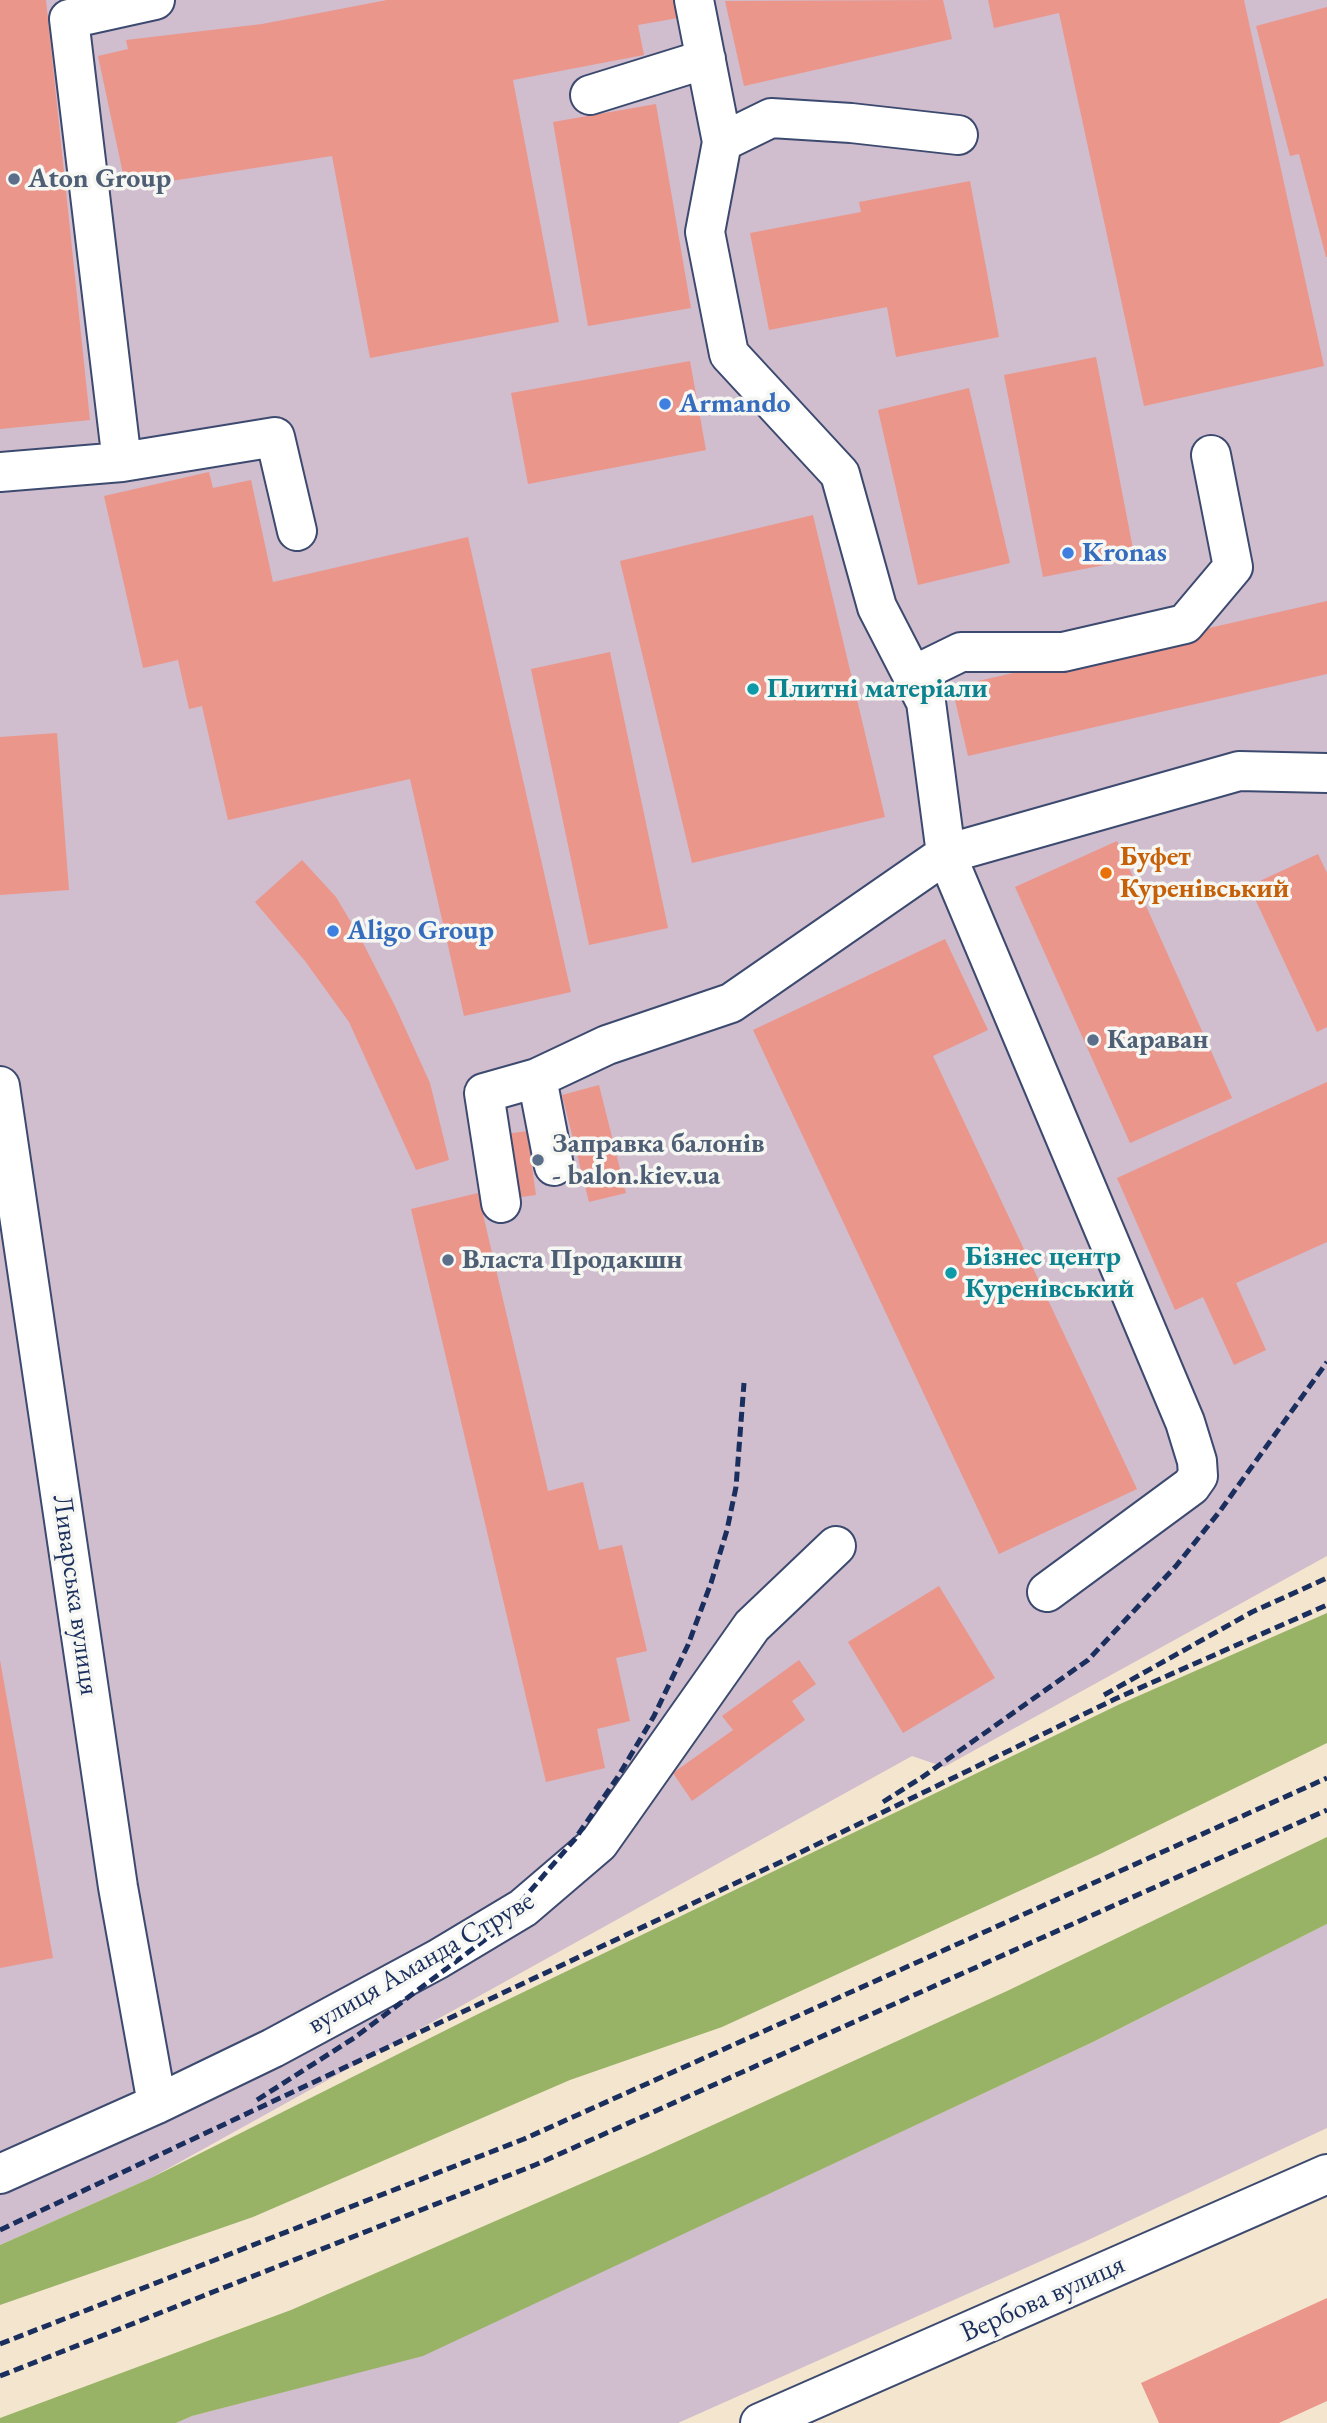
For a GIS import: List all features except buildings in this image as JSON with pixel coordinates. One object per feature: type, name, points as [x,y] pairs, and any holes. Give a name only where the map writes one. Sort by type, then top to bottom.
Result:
[{"type":"street","points":[[122,462],[69,19],[155,0]]},
{"type":"street","points":[[694,0],[722,142],[705,232],[729,354],[839,474],[877,607],[926,702],[946,854],[1185,1422],[1197,1461],[1198,1476],[1191,1486],[1047,1592]]},
{"type":"street","points":[[590,95],[706,59]]},
{"type":"street","points":[[722,142],[771,118],[851,123],[958,135]]},
{"type":"street","points":[[0,472],[122,462],[275,436],[297,531]]},
{"type":"street","points":[[912,676],[961,652],[1063,652],[1185,624],[1233,566],[1211,455]]},
{"type":"street","points":[[501,1203],[484,1093],[537,1078],[607,1045],[731,1003],[946,854],[1239,771],[1327,773]]},
{"type":"street","points":[[537,1078],[554,1166]]},
{"type":"street","name":"Ливарська вулиця","points":[[0,1086],[118,1887],[157,2104]]},
{"type":"street","name":"вулиця Аманда Струве","points":[[0,2174],[157,2104],[284,2042],[438,1959],[523,1908],[599,1843],[752,1626],[836,1546]]},
{"type":"street","name":"Вербова вулиця","points":[[760,2423],[1327,2174]]},
{"type":"shaded area","points":[[0,0],[1327,0],[1327,1556],[944,1767],[912,1756],[151,2178],[0,2245]]},
{"type":"shaded area","points":[[1327,1924],[1327,2128],[1086,2241],[678,2423],[176,2423],[192,2416],[423,2355],[1093,2042]]},
{"type":"green space","points":[[1327,1613],[1327,1743],[1098,1855],[722,2027],[570,2080],[253,2217],[0,2305],[0,2245],[151,2178],[478,2014],[1120,1704]]},
{"type":"green space","points":[[1327,1837],[1327,1924],[1093,2042],[423,2356],[192,2416],[176,2423],[0,2423],[0,2418],[291,2310],[647,2155],[1007,1991]]},
{"type":"railway","points":[[883,1802],[1088,1660],[1176,1566],[1220,1511],[1327,1362]]},
{"type":"railway","points":[[257,2100],[354,2038],[494,1933],[575,1839],[619,1775],[654,1716],[688,1645],[711,1583],[727,1530],[736,1487],[744,1383]]},
{"type":"railway","points":[[1104,1695],[1252,1612],[1327,1578]]},
{"type":"railway","points":[[0,2230],[787,1859],[1115,1699],[1327,1605]]},
{"type":"railway","points":[[0,2344],[524,2139],[1327,1778]]},
{"type":"railway","points":[[0,2376],[535,2165],[1327,1810]]},
{"type":"place","name":"Aton Group","points":[[14,179]]},
{"type":"place","name":"Armando","points":[[665,404]]},
{"type":"place","name":"Kronas","points":[[1068,553]]},
{"type":"place","name":"Плитні матеріали","points":[[753,689]]},
{"type":"place","name":"Буфет Куренівський","points":[[1106,873]]},
{"type":"place","name":"Aligo Group","points":[[333,931]]},
{"type":"place","name":"Караван","points":[[1093,1040]]},
{"type":"place","name":"Заправка балонів - balon.kiev.ua","points":[[538,1160]]},
{"type":"place","name":"Власта Продакшн","points":[[448,1260]]},
{"type":"place","name":"Бізнес центр Куренівський","points":[[951,1273]]}]
